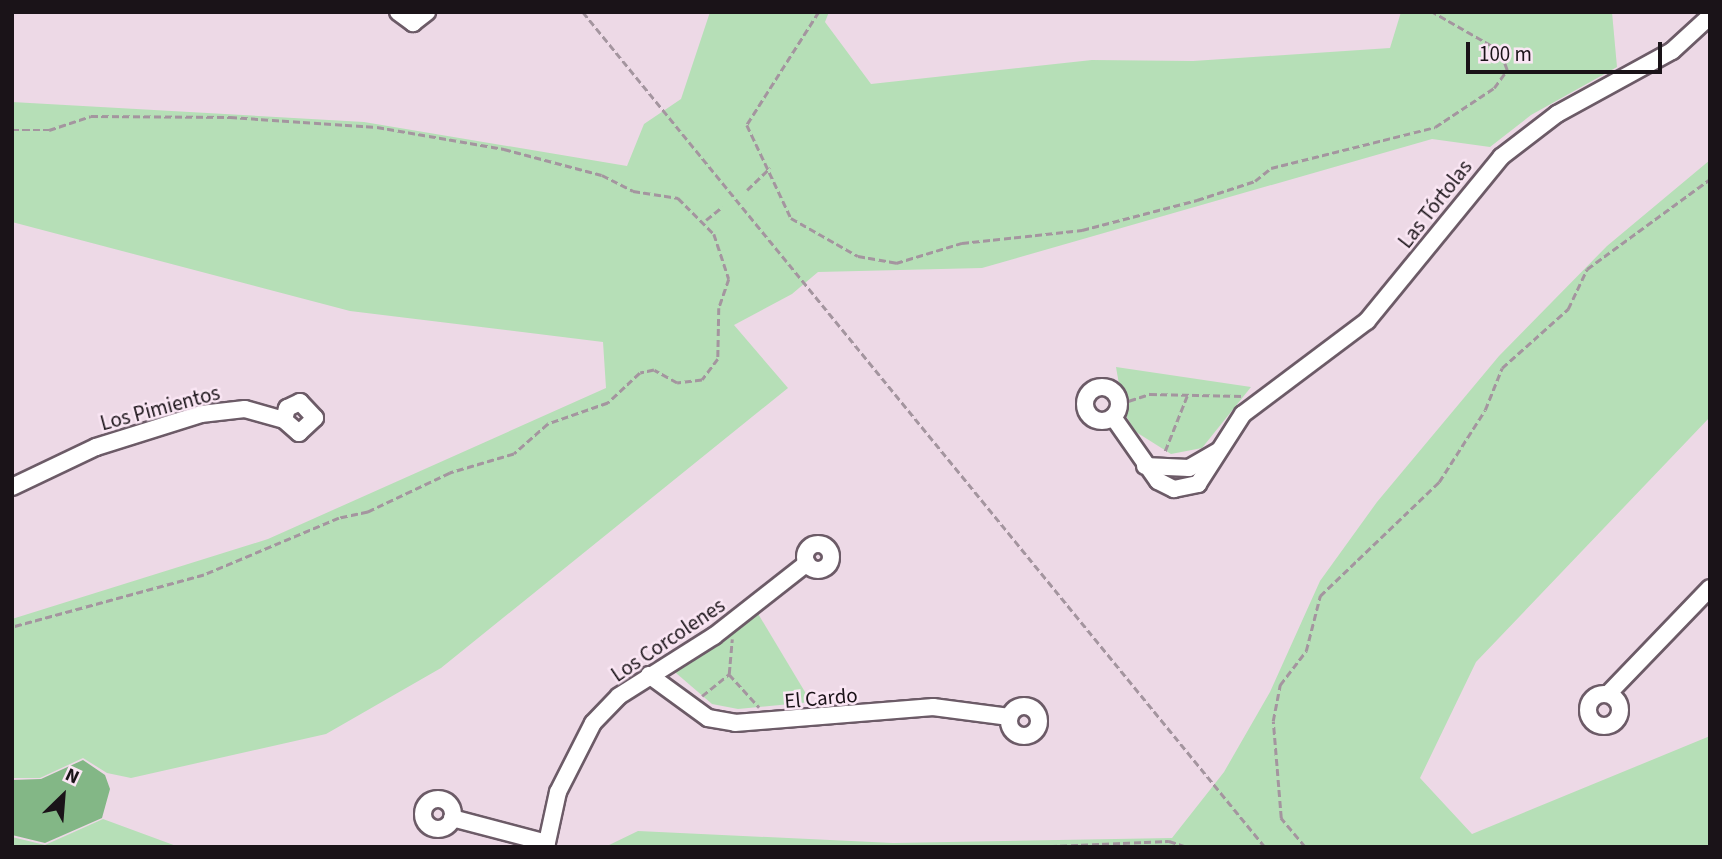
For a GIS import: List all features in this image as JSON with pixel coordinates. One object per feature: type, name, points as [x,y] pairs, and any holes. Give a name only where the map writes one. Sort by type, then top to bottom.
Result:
[{"type":"street","points":[[398,12],[413,23],[427,12]]},
{"type":"street","name":"Las Tórtolas","points":[[1152,468],[1189,468],[1220,449],[1255,402],[1367,321],[1468,193],[1517,142],[1672,51],[1710,16]]},
{"type":"street","name":"Los Pimientos","points":[[12,487],[96,447],[201,414],[246,409],[284,420]]},
{"type":"street","points":[[1116,411],[1152,468]]},
{"type":"street","name":"Los Corcolenes","points":[[546,845],[558,792],[587,733],[619,696],[737,619],[807,563]]},
{"type":"street","points":[[1608,694],[1710,588]]},
{"type":"street","name":"El Cardo","points":[[649,675],[708,718],[768,723],[933,707],[1009,717]]},
{"type":"street","points":[[452,818],[546,845]]},
{"type":"path","points":[[583,12],[1265,847]]},
{"type":"path","points":[[819,12],[747,125],[791,218],[873,260],[896,263],[962,243],[1083,230],[1197,200],[1255,181],[1271,168],[1394,140],[1447,119],[1494,88],[1507,70],[1500,51],[1432,12]]},
{"type":"path","points":[[12,130],[49,131],[91,116],[377,127],[602,175],[633,191],[678,198],[706,220],[725,254],[729,279],[719,309],[718,359],[702,380],[691,385],[654,370],[640,373],[608,403],[548,424],[514,454],[450,473],[368,512],[339,517],[204,575],[12,627]]},
{"type":"path","points":[[747,190],[770,169]]},
{"type":"path","points":[[1305,847],[1281,817],[1273,721],[1280,685],[1306,651],[1320,596],[1439,482],[1485,410],[1502,368],[1568,309],[1587,269],[1710,180]]},
{"type":"path","points":[[706,220],[722,207]]},
{"type":"path","points":[[1116,411],[1150,394],[1186,396],[1239,393],[1255,402]]},
{"type":"path","points":[[1152,468],[1186,396]]},
{"type":"path","points":[[737,619],[729,674],[768,723]]},
{"type":"path","points":[[686,703],[729,674]]},
{"type":"path","points":[[1029,847],[1168,841],[1187,847]]},
{"type":"path","points":[[816,847],[872,847]]},
{"type":"shaded area","points":[[710,12],[829,12],[825,22],[871,84],[1092,60],[1193,61],[1390,48],[1401,12],[1612,12],[1617,67],[1531,115],[1490,147],[1432,139],[982,268],[818,272],[792,294],[734,325],[788,388],[441,668],[326,734],[131,778],[107,773],[83,758],[40,778],[12,778],[12,619],[268,539],[606,388],[603,342],[350,311],[12,222],[12,102],[364,122],[627,166],[644,124],[681,99]]},
{"type":"shaded area","points":[[1710,160],[1710,417],[1476,662],[1420,778],[1472,834],[1710,736],[1710,847],[605,847],[638,831],[893,843],[1172,838],[1224,772],[1270,692],[1320,581],[1377,502],[1499,356],[1607,246]]},
{"type":"shaded area","points":[[1116,367],[1251,387],[1202,448],[1171,454],[1136,432],[1124,413]]},
{"type":"shaded area","points":[[757,612],[811,702],[738,709],[712,704],[669,667]]},
{"type":"shaded area","points":[[83,760],[105,775],[110,789],[102,818],[45,843],[12,835],[12,780],[41,779]]},
{"type":"shaded area","points":[[103,819],[179,847],[12,847],[12,837],[45,845]]}]
